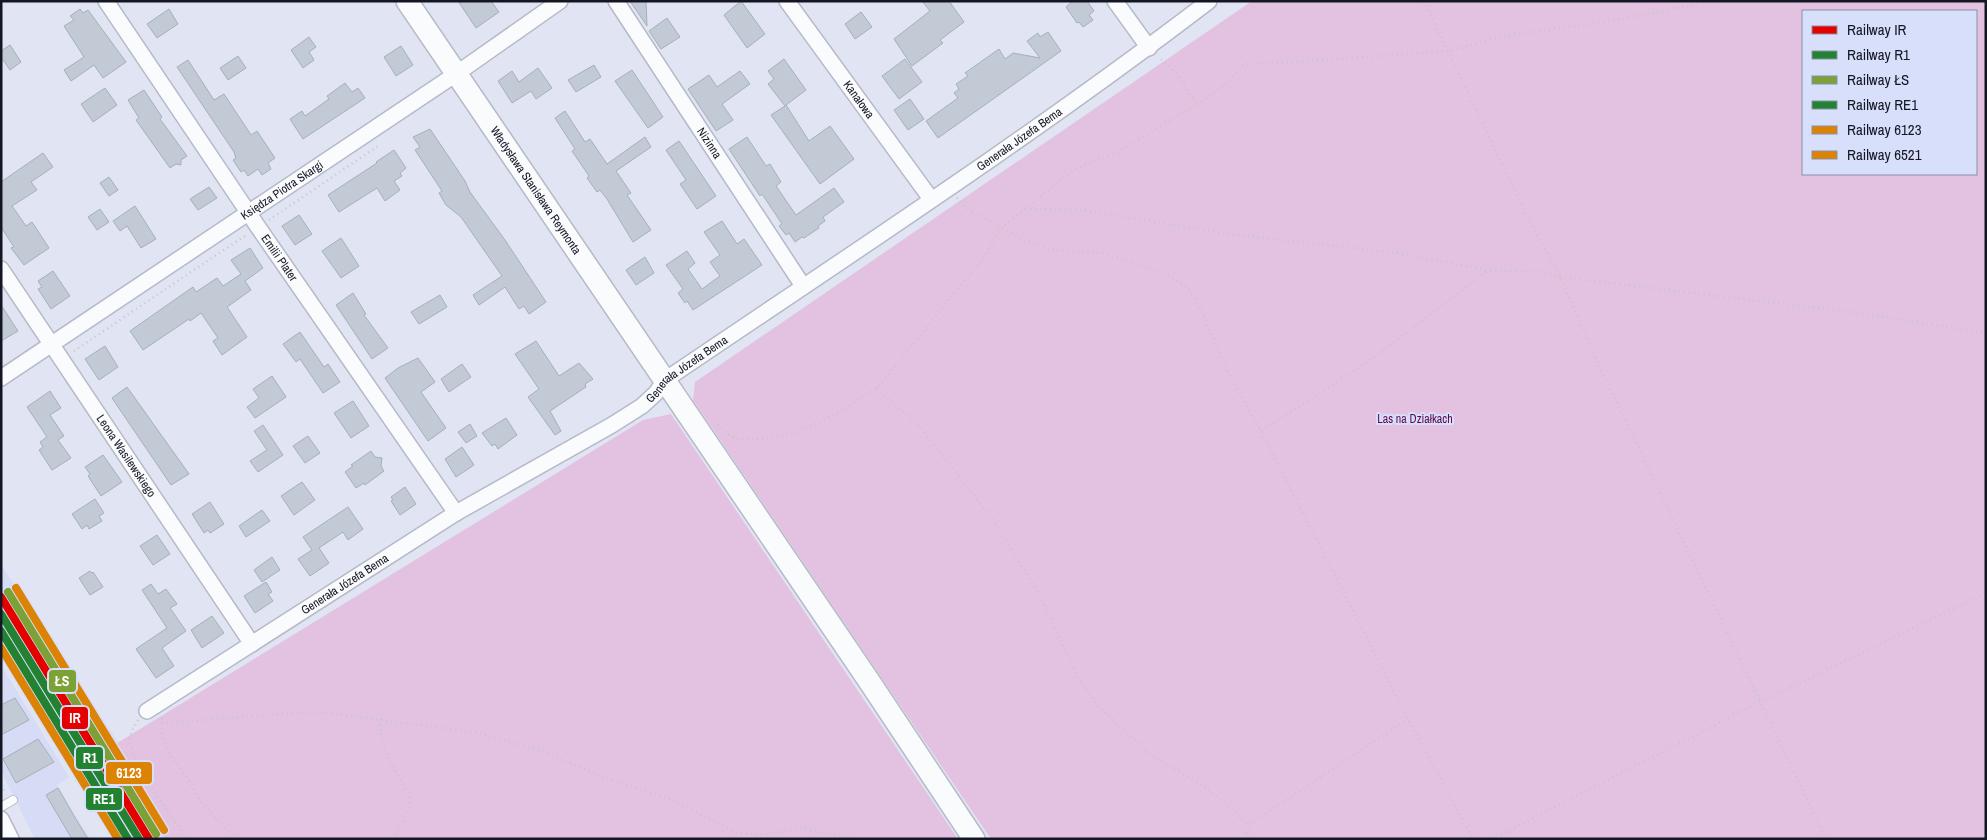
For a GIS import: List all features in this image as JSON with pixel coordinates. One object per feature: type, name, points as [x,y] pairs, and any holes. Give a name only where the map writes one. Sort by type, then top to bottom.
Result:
[{"type":"main road","name":"Władysława Stanisława Reymonta","points":[[407,1],[974,839]]},
{"type":"street","name":"Emilii Plater","points":[[106,1],[249,213],[456,513]]},
{"type":"street","name":"Księdza Piotra Skargi","points":[[1,378],[456,74],[560,1]]},
{"type":"street","name":"Nizinna","points":[[616,1],[803,286]]},
{"type":"street","name":"Kanałowa","points":[[787,1],[931,199]]},
{"type":"street","points":[[1115,1],[1149,48]]},
{"type":"street","name":"Generała Józefa Bema","points":[[152,707],[456,513],[612,426],[642,406],[656,393],[665,380],[948,188],[1149,48],[1209,1]]},
{"type":"street","name":"Leona Wasilewskiego","points":[[1,269],[252,644]]},
{"type":"street","points":[[1,819],[11,839]]},
{"type":"lane","points":[[1,807],[14,800]]},
{"type":"path","points":[[1424,1],[1525,212],[1560,278],[1599,365],[1826,839]]},
{"type":"path","points":[[712,418],[724,432],[736,439],[761,439],[795,432],[836,414],[877,388],[984,257],[1002,227],[1075,169],[1118,152],[1197,104],[1226,84],[1244,64],[1449,51],[1504,36],[1610,21],[1715,1]]},
{"type":"path","points":[[1149,48],[1177,74],[1197,104]]},
{"type":"path","points":[[948,188],[966,208],[1024,240],[1051,250],[1104,253],[1166,273],[1188,290],[1201,310],[1227,370],[1261,431],[1408,719],[1473,839]]},
{"type":"path","points":[[1025,209],[1082,210],[1229,234],[1396,253],[1488,270],[1541,272],[1560,278],[1859,313],[1986,333]]},
{"type":"path","points":[[1261,431],[1378,355],[1488,270]]},
{"type":"path","points":[[877,388],[922,429],[993,520],[1037,590],[1058,639],[1077,676],[1098,706],[1152,756],[1207,788],[1249,825]]},
{"type":"path","points":[[1492,839],[1760,702],[1986,593]]},
{"type":"path","points":[[187,839],[148,780],[133,752],[130,739],[134,726],[141,716],[152,707],[162,723],[162,734],[170,755],[190,782],[200,800],[236,839]]},
{"type":"path","points":[[162,723],[320,712],[480,733],[534,750],[609,779],[670,799],[735,832],[758,835],[800,828],[856,839]]},
{"type":"path","points":[[381,719],[379,733],[383,747],[410,796],[410,804],[394,839]]},
{"type":"path","points":[[1246,839],[1249,825],[1408,719]]},
{"type":"shaded area","points":[[1,565],[182,839],[114,839],[1,648]]},
{"type":"shaded area","points":[[1,665],[69,777],[57,785],[90,839],[35,839],[1,771]]},
{"type":"green space","name":"Las na Działkach","points":[[1252,1],[1986,1],[1986,839],[991,839],[693,400],[695,382]]},
{"type":"green space","points":[[671,414],[958,839],[165,839],[114,745],[643,420]]},
{"type":"building","points":[[458,1],[491,1],[499,12],[476,28]]},
{"type":"building","points":[[630,1],[646,1],[647,26]]},
{"type":"building","points":[[741,1],[765,34],[747,48],[724,15]]},
{"type":"building","points":[[922,1],[949,1],[964,22],[940,40],[943,43],[912,66],[894,39],[930,11]]},
{"type":"building","points":[[1073,1],[1087,1],[1094,11],[1089,15],[1093,20],[1083,27],[1079,22],[1077,23],[1066,7]]},
{"type":"building","points":[[80,9],[83,13],[88,10],[126,62],[103,78],[94,65],[71,81],[64,70],[84,57],[64,26],[74,20],[70,16]]},
{"type":"building","points":[[169,9],[178,24],[157,38],[147,24]]},
{"type":"building","points":[[861,12],[872,27],[855,39],[845,24]]},
{"type":"building","points":[[667,18],[680,37],[661,49],[649,31]]},
{"type":"building","points":[[1048,32],[1061,51],[938,138],[926,121],[958,98],[954,93],[959,89],[956,84],[968,76],[965,73],[999,49],[1005,59],[1013,53],[1040,58],[1027,41],[1038,33],[1040,37]]},
{"type":"building","points":[[309,37],[316,47],[309,52],[314,60],[303,68],[291,50]]},
{"type":"building","points":[[10,45],[21,62],[10,70],[1,57],[1,51]]},
{"type":"building","points":[[401,46],[413,65],[396,76],[384,57]]},
{"type":"building","points":[[238,56],[246,68],[228,80],[220,68]]},
{"type":"building","points":[[784,59],[806,90],[786,105],[809,141],[830,126],[854,159],[820,184],[771,115],[785,106],[768,84],[774,79],[768,71]]},
{"type":"building","points":[[905,59],[922,82],[899,99],[882,76]]},
{"type":"building","points":[[188,60],[214,100],[224,94],[251,135],[257,131],[275,158],[268,163],[271,169],[262,175],[258,169],[248,176],[244,170],[241,172],[233,160],[236,158],[234,152],[177,67]]},
{"type":"building","points":[[594,65],[601,77],[576,92],[568,80]]},
{"type":"building","points":[[538,68],[552,88],[536,99],[531,91],[512,103],[498,81],[512,71],[519,82]]},
{"type":"building","points":[[632,70],[663,117],[648,128],[615,81]]},
{"type":"building","points":[[740,71],[750,84],[722,104],[733,120],[716,131],[688,89],[709,75],[717,87]]},
{"type":"building","points":[[345,83],[352,92],[358,88],[365,98],[303,139],[290,119],[302,111],[305,116],[329,99],[327,96]]},
{"type":"building","points":[[105,88],[117,105],[93,122],[81,104]]},
{"type":"building","points":[[144,90],[162,117],[160,119],[187,156],[181,160],[181,165],[176,164],[170,168],[136,120],[139,118],[128,100]]},
{"type":"building","points":[[910,99],[924,119],[908,130],[894,110]]},
{"type":"building","points":[[565,111],[585,142],[590,139],[607,164],[645,137],[651,147],[616,171],[631,193],[627,195],[651,230],[633,242],[607,199],[600,190],[597,192],[587,178],[589,176],[572,151],[575,149],[555,118]]},
{"type":"building","points":[[430,129],[465,181],[470,192],[505,240],[546,302],[529,314],[524,306],[519,309],[505,287],[479,305],[473,295],[502,276],[461,217],[446,205],[439,193],[442,191],[415,150],[420,147],[413,137]]},
{"type":"building","points":[[747,137],[766,166],[770,164],[781,182],[776,186],[796,215],[834,188],[844,202],[823,217],[825,221],[818,226],[819,228],[795,242],[789,233],[786,235],[779,226],[782,224],[762,194],[760,196],[729,149]]},
{"type":"building","points":[[679,141],[716,196],[697,209],[680,184],[686,180],[666,150]]},
{"type":"building","points":[[394,150],[406,168],[400,173],[402,176],[394,181],[400,190],[385,201],[377,188],[339,212],[328,195]]},
{"type":"building","points":[[43,153],[53,167],[31,182],[37,190],[12,206],[26,226],[32,222],[49,248],[24,265],[11,248],[14,247],[1,227],[1,182]]},
{"type":"building","points":[[109,177],[118,190],[109,196],[100,183]]},
{"type":"building","points":[[209,187],[217,198],[198,210],[190,199]]},
{"type":"building","points":[[135,206],[156,239],[141,248],[127,226],[120,231],[113,221]]},
{"type":"building","points":[[100,209],[109,222],[97,230],[88,217]]},
{"type":"building","points":[[299,215],[312,234],[295,245],[282,226]]},
{"type":"building","points":[[722,221],[737,244],[744,239],[762,265],[693,310],[678,293],[683,289],[666,265],[687,251],[695,263],[688,269],[702,289],[720,276],[710,262],[720,255],[704,232]]},
{"type":"building","points":[[341,238],[359,266],[341,278],[322,251]]},
{"type":"building","points":[[250,248],[263,268],[245,281],[251,290],[227,307],[247,337],[222,355],[213,341],[218,338],[201,313],[143,350],[130,331],[193,287],[196,292],[217,278],[223,286],[241,274],[231,260]]},
{"type":"building","points":[[645,257],[654,273],[636,285],[626,270]]},
{"type":"building","points":[[53,271],[70,296],[51,309],[38,289],[42,287],[38,281]]},
{"type":"building","points":[[353,293],[366,314],[364,315],[388,348],[372,359],[336,305]]},
{"type":"building","points":[[440,295],[447,307],[419,324],[411,312]]},
{"type":"building","points":[[1,305],[18,331],[1,341]]},
{"type":"building","points":[[300,332],[324,367],[328,364],[340,382],[323,393],[300,359],[296,362],[283,344]]},
{"type":"building","points":[[536,341],[559,376],[579,363],[593,379],[585,384],[586,387],[550,411],[561,431],[555,435],[528,397],[539,389],[515,354]]},
{"type":"building","points":[[105,346],[118,367],[99,380],[85,359]]},
{"type":"building","points":[[418,358],[435,382],[421,392],[446,428],[428,441],[385,378],[398,368]]},
{"type":"building","points":[[462,364],[471,377],[449,392],[441,379]]},
{"type":"building","points":[[272,376],[286,397],[255,418],[247,407],[259,398],[253,389]]},
{"type":"building","points":[[127,387],[189,474],[171,485],[112,398]]},
{"type":"building","points":[[50,391],[61,408],[50,415],[64,436],[58,440],[71,458],[52,470],[39,450],[43,447],[40,442],[47,437],[27,407]]},
{"type":"building","points":[[353,401],[369,426],[351,438],[334,413]]},
{"type":"building","points":[[506,418],[517,435],[498,449],[495,444],[492,446],[482,433]]},
{"type":"building","points":[[470,424],[477,436],[466,443],[458,432]]},
{"type":"building","points":[[263,425],[283,455],[258,472],[250,461],[267,450],[254,431]]},
{"type":"building","points":[[308,436],[320,453],[305,463],[293,446]]},
{"type":"building","points":[[462,447],[474,465],[456,477],[445,459]]},
{"type":"building","points":[[371,451],[375,457],[382,458],[381,466],[384,471],[365,485],[364,483],[356,488],[345,472],[353,466],[351,465]]},
{"type":"building","points":[[103,455],[122,482],[101,496],[88,476],[90,474],[85,467]]},
{"type":"building","points":[[302,482],[315,500],[294,515],[281,496]]},
{"type":"building","points":[[405,487],[416,504],[400,515],[391,501],[393,500],[391,497]]},
{"type":"building","points":[[95,499],[104,513],[99,516],[102,521],[89,529],[87,525],[82,529],[72,514]]},
{"type":"building","points":[[210,502],[224,524],[210,533],[208,530],[204,533],[192,514]]},
{"type":"building","points":[[348,507],[363,529],[348,540],[343,532],[319,548],[329,563],[310,576],[298,559],[312,550],[303,537]]},
{"type":"building","points":[[262,510],[270,521],[246,537],[239,526]]},
{"type":"building","points":[[157,535],[170,554],[153,565],[140,546]]},
{"type":"building","points":[[272,557],[280,570],[262,582],[254,570]]},
{"type":"building","points":[[90,571],[93,572],[103,587],[90,595],[79,578]]},
{"type":"building","points":[[266,582],[272,592],[268,594],[273,601],[255,613],[244,596]]},
{"type":"building","points":[[151,584],[158,594],[166,589],[177,604],[170,608],[186,631],[162,648],[174,666],[156,678],[136,649],[167,628],[142,590]]},
{"type":"building","points":[[212,616],[224,633],[202,648],[191,630]]},
{"type":"building","points":[[15,698],[29,720],[1,735],[1,705]]},
{"type":"building","points":[[38,739],[54,762],[16,783],[3,759]]},
{"type":"building","points":[[58,788],[88,839],[72,839],[46,795]]},
{"type":"waterway","points":[[1,643],[122,839]]},
{"type":"rail line","name":"6123","points":[[16,588],[164,830]]},
{"type":"rail line","name":"ŁS","points":[[8,592],[156,834]]},
{"type":"rail line","name":"IR","points":[[1,597],[149,839]]},
{"type":"rail line","name":"R1","points":[[1,614],[139,839]]},
{"type":"rail line","name":"RE1","points":[[1,631],[128,839]]},
{"type":"rail line","name":"6521","points":[[1,648],[118,839]]}]
